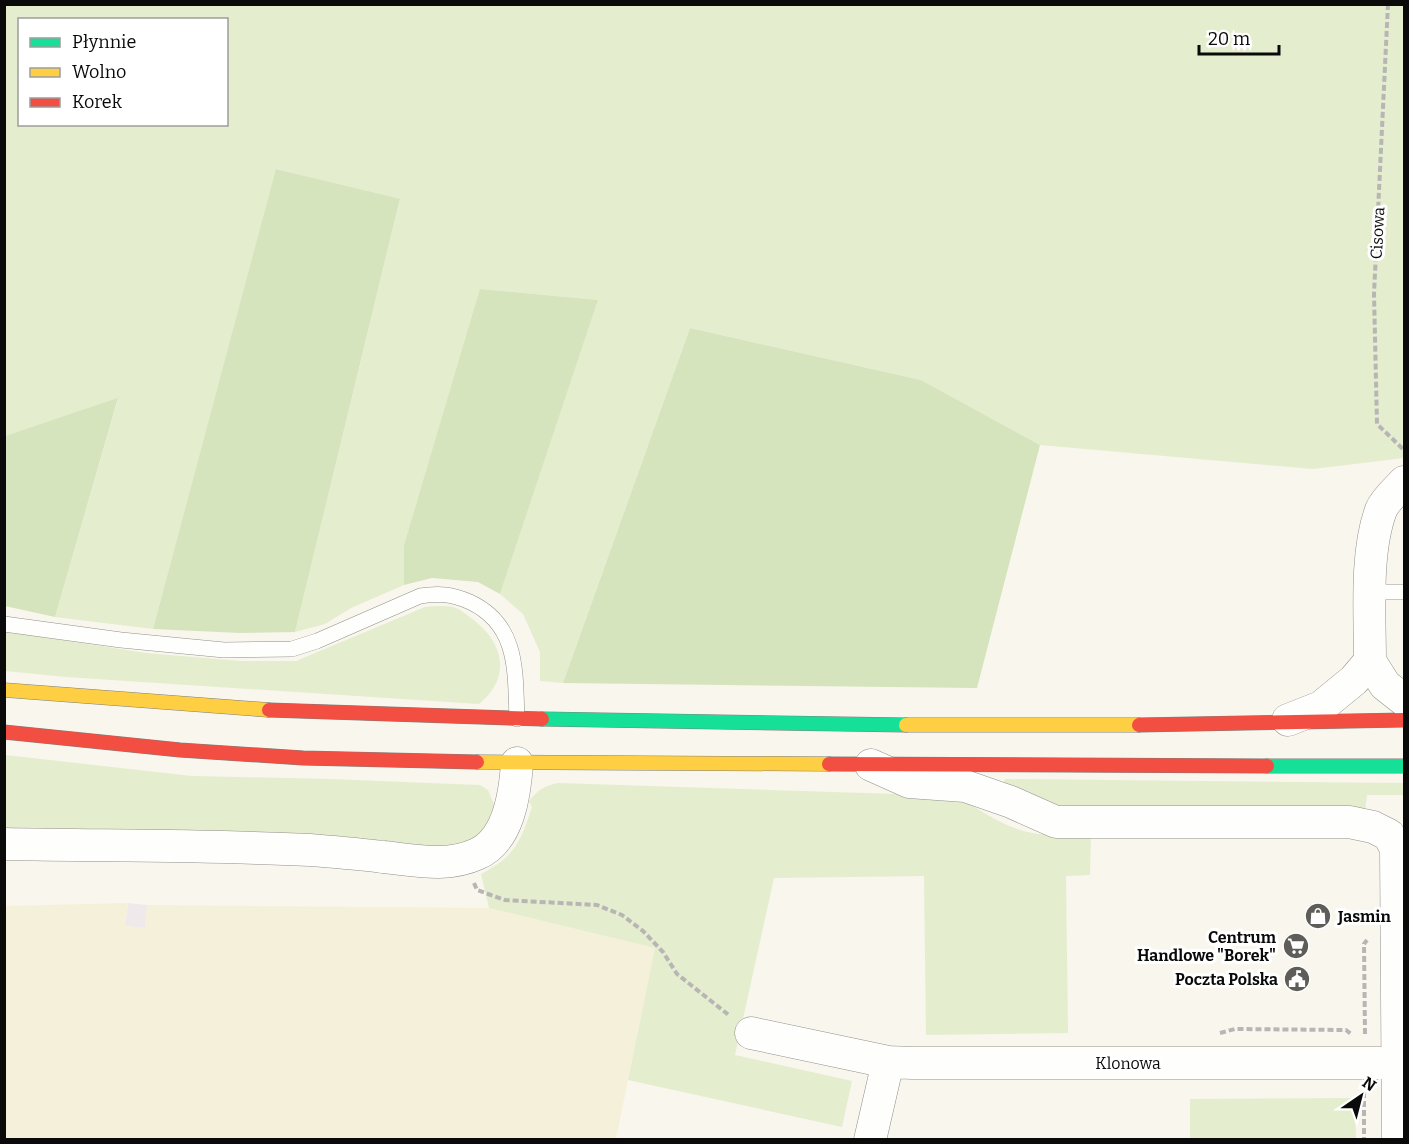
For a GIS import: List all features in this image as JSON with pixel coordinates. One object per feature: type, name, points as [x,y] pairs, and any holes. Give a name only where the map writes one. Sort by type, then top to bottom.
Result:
[{"type":"main road","points":[[4,690],[239,709],[517,719],[1053,726],[1288,720],[1404,720]]},
{"type":"main road","points":[[4,732],[180,750],[303,758],[517,763],[1404,765]]},
{"type":"street","points":[[1404,482],[1382,508],[1374,540],[1370,592],[1370,661],[1385,685],[1404,700]]},
{"type":"street","points":[[1288,720],[1321,707],[1354,680],[1370,661]]},
{"type":"street","points":[[4,844],[310,850],[436,863],[458,860],[492,846],[501,832],[510,809],[517,763]]},
{"type":"street","points":[[871,765],[909,782],[966,786],[1011,802],[1056,822],[1087,824],[1349,822],[1373,827],[1389,835],[1396,849],[1401,1063],[1398,1140]]},
{"type":"street","name":"Klonowa","points":[[751,1032],[888,1062],[1401,1063]]},
{"type":"street","points":[[870,1140],[888,1062]]},
{"type":"lane","points":[[1370,592],[1404,592]]},
{"type":"lane","points":[[4,624],[122,640],[224,650],[292,649],[317,641],[420,596],[438,593],[457,596],[478,606],[496,619],[506,634],[513,660],[517,719]]},
{"type":"path","name":"Cisowa","points":[[1388,4],[1374,294],[1377,424],[1404,450]]},
{"type":"path","points":[[469,874],[477,890],[505,900],[597,905],[622,915],[643,931],[663,952],[677,974],[751,1032]]},
{"type":"shaded area","points":[[128,903],[147,905],[145,928],[125,926]]},
{"type":"shaded area","points":[[128,903],[125,926],[145,928],[147,905],[489,908],[655,948],[616,1139],[5,1139],[4,906]]},
{"type":"green space","points":[[4,5],[1404,5],[1404,458],[1313,469],[1040,445],[921,380],[690,328],[563,683],[540,681],[540,652],[523,614],[500,594],[598,300],[481,289],[404,545],[404,585],[351,608],[325,624],[295,632],[400,200],[277,169],[153,629],[55,617],[118,399],[5,436]]},
{"type":"green space","points":[[276,169],[400,199],[295,632],[240,633],[153,629]]},
{"type":"green space","points":[[480,289],[598,300],[500,594],[478,582],[432,578],[404,585],[404,545]]},
{"type":"green space","points":[[690,328],[921,380],[1040,445],[977,688],[563,683]]},
{"type":"green space","points":[[118,398],[55,617],[5,606],[5,436]]},
{"type":"green space","points":[[425,607],[454,607],[464,613],[482,627],[497,649],[500,671],[489,694],[479,704],[5,671],[4,631],[146,653],[240,661],[296,661]]},
{"type":"green space","points":[[5,755],[192,776],[480,785],[488,790],[496,809],[481,835],[451,848],[369,840],[5,832]]},
{"type":"green space","points":[[1005,779],[1404,783],[1404,795],[1367,795],[1365,811],[1054,811],[1003,784]]},
{"type":"green space","points":[[558,783],[958,796],[997,820],[1017,829],[1039,834],[1091,833],[1090,875],[1066,876],[1068,1033],[926,1035],[924,876],[774,878],[735,1055],[852,1081],[842,1127],[628,1080],[655,948],[489,908],[481,874],[502,861],[515,847],[532,807],[529,801],[542,789]]},
{"type":"green space","points":[[1355,1098],[1356,1139],[1190,1139],[1190,1099]]},
{"type":"traffic: fast","points":[[542,719],[906,725]]},
{"type":"traffic: fast","points":[[1267,766],[1404,766]]},
{"type":"traffic: slow","points":[[4,690],[269,710]]},
{"type":"traffic: slow","points":[[906,725],[1139,725]]},
{"type":"traffic: slow","points":[[477,762],[829,764]]},
{"type":"traffic: jam","points":[[269,710],[542,719]]},
{"type":"traffic: jam","points":[[1139,725],[1404,720]]},
{"type":"traffic: jam","points":[[4,732],[180,750],[303,758],[477,762]]},
{"type":"traffic: jam","points":[[829,764],[1267,766]]},
{"type":"place","name":"Jasmin","points":[[1318,916]]},
{"type":"place","name":"Centrum Handlowe \"Borek\"","points":[[1296,946]]},
{"type":"place","name":"Poczta Polska","points":[[1297,979]]}]
